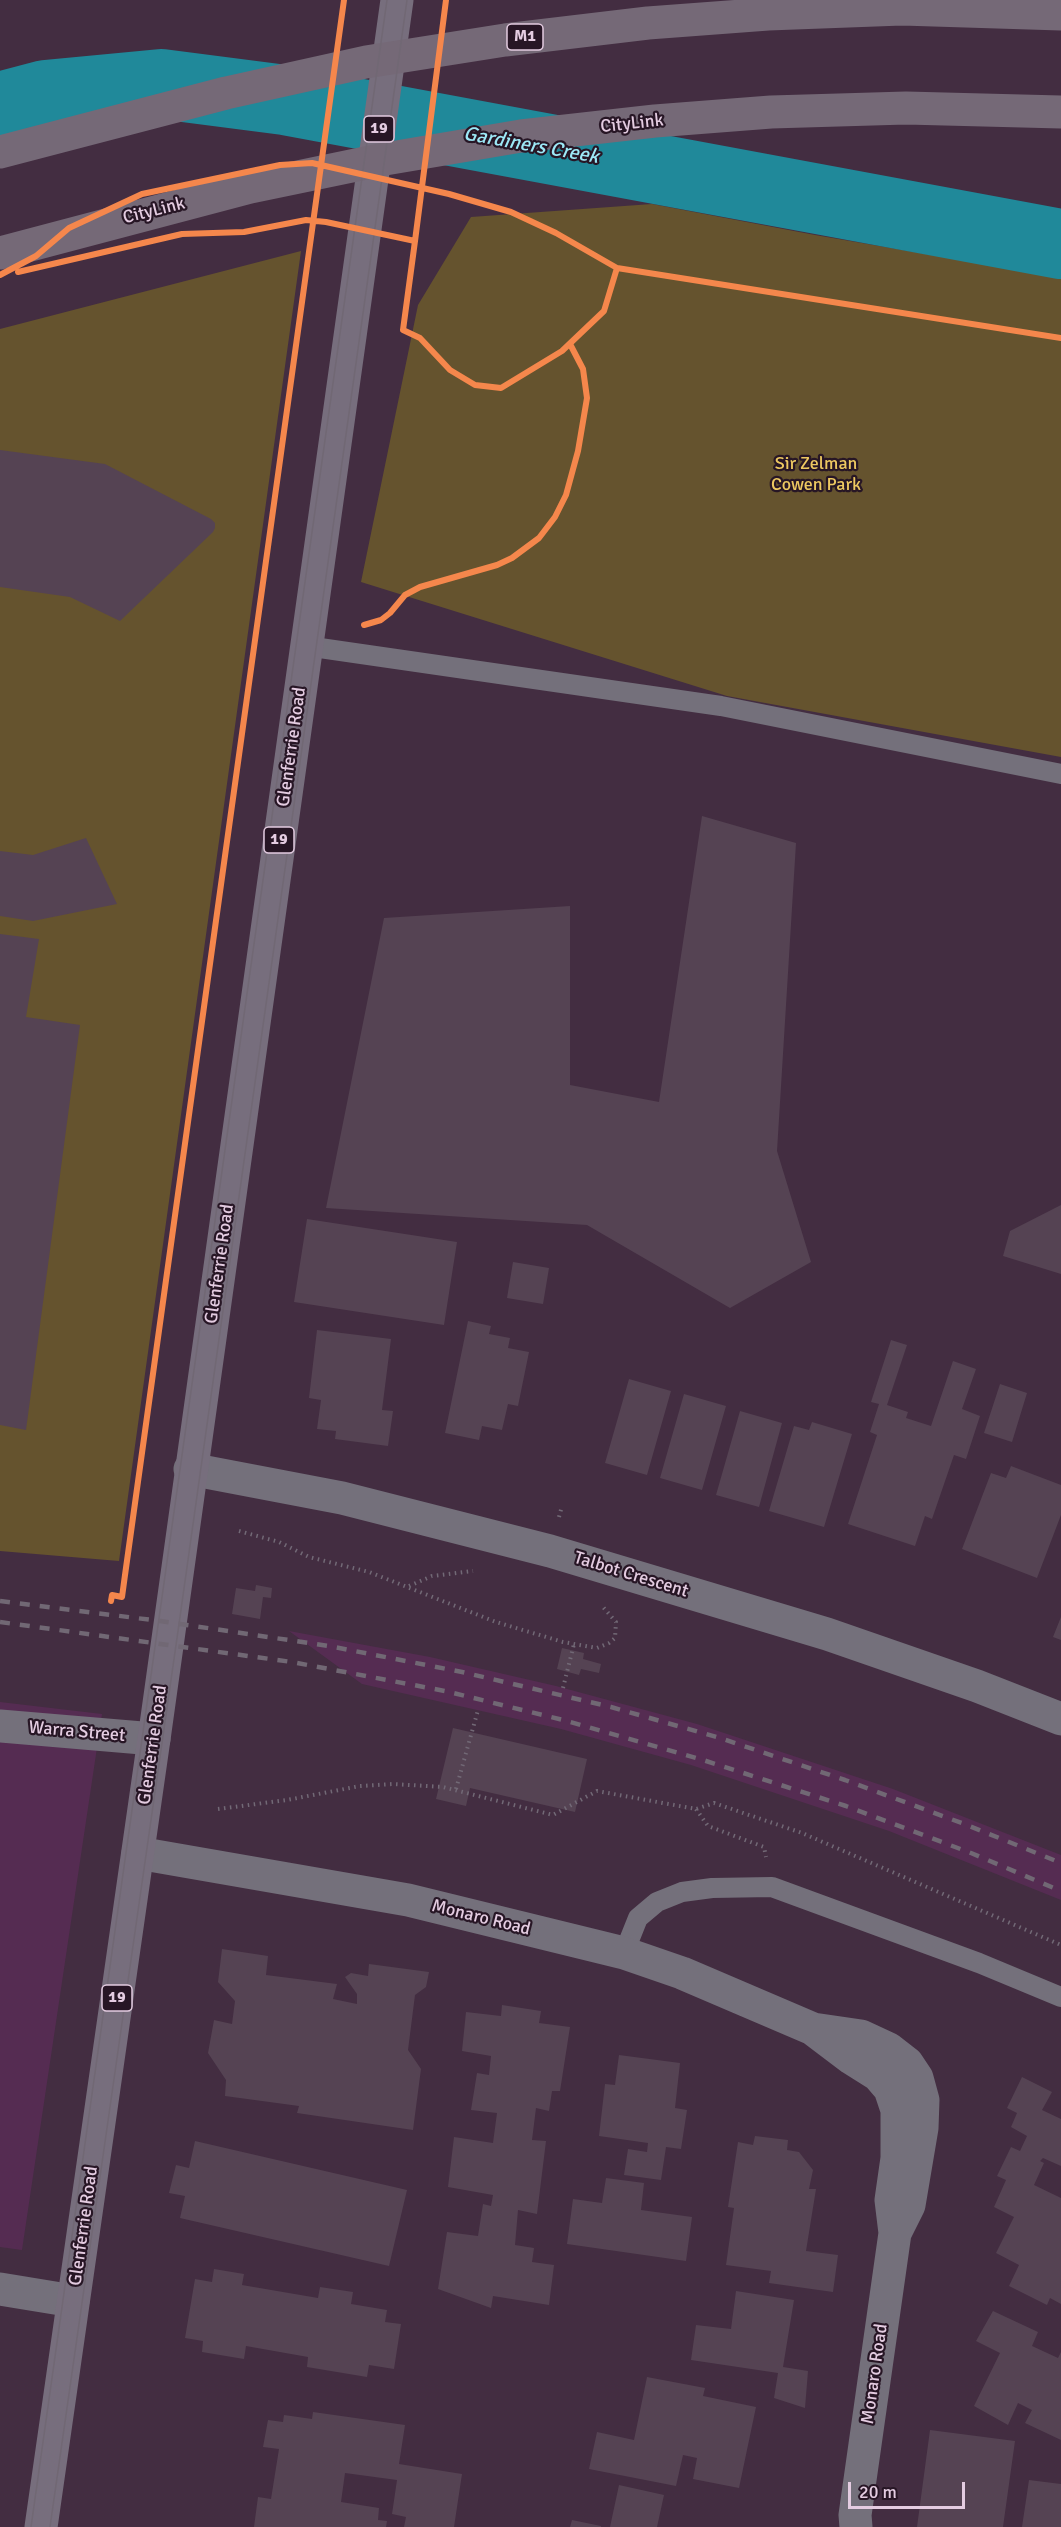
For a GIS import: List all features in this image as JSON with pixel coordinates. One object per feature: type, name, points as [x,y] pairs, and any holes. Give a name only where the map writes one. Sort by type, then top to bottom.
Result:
[{"type":"highway","name":"M1","points":[[0,152],[216,95],[355,64],[505,40],[648,23],[780,14],[902,9],[1061,14]]},
{"type":"highway","name":"CityLink","points":[[0,253],[129,217],[250,188],[385,159],[520,136],[655,121],[771,112],[906,108],[1061,112]]},
{"type":"main road","name":"Glenferrie Road","points":[[41,2527],[138,1853],[397,0]]},
{"type":"street","name":"Talbot Crescent","points":[[190,1469],[342,1498],[550,1551],[827,1634],[977,1686],[1061,1719]]},
{"type":"street","name":"Warra Street","points":[[0,1726],[154,1739]]},
{"type":"street","name":"Monaro Road","points":[[138,1853],[408,1900],[624,1953],[682,1973],[813,2029],[851,2058],[878,2074],[890,2090],[897,2110],[897,2158],[891,2200],[895,2233],[853,2523]]},
{"type":"street","points":[[0,2289],[73,2301]]},
{"type":"lane","points":[[306,646],[721,706],[1061,774]]},
{"type":"lane","points":[[624,1953],[638,1918],[657,1902],[682,1892],[712,1888],[771,1887],[979,1963],[1061,1997]]},
{"type":"path","points":[[239,1531],[279,1542],[309,1557],[369,1572],[496,1622],[573,1644],[603,1647],[615,1638],[616,1622],[596,1602]]},
{"type":"path","points":[[563,1688],[573,1644]]},
{"type":"path","points":[[456,1789],[478,1710]]},
{"type":"path","points":[[218,1809],[287,1800],[360,1786],[393,1784],[456,1789],[554,1815],[597,1791],[696,1809],[714,1803],[802,1833],[1061,1945]]},
{"type":"path","points":[[696,1809],[708,1826],[764,1847],[771,1887]]},
{"type":"shaded area","points":[[289,1631],[430,1657],[556,1686],[697,1724],[893,1789],[1061,1855],[1061,1900],[889,1831],[691,1765],[561,1729],[362,1684]]},
{"type":"shaded area","points":[[0,1702],[102,1714],[22,2250],[0,2247]]},
{"type":"green space","name":"Sir Zelman Cowen Park","points":[[652,204],[815,235],[1061,277],[1061,757],[727,696],[361,582],[418,305],[471,217]]},
{"type":"green space","points":[[301,251],[119,1561],[0,1551],[0,329]]},
{"type":"building","points":[[0,450],[105,464],[211,519],[215,523],[215,528],[120,621],[70,597],[0,587]]},
{"type":"building","points":[[702,816],[796,843],[777,1151],[811,1262],[730,1308],[587,1225],[326,1208],[384,918],[570,906],[570,1085],[659,1102]]},
{"type":"building","points":[[86,838],[117,904],[33,921],[0,916],[0,851],[33,855]]},
{"type":"building","points":[[0,934],[39,939],[26,1017],[80,1025],[26,1430],[0,1425]]},
{"type":"building","points":[[1061,1205],[1061,1274],[1003,1256],[1010,1231]]},
{"type":"building","points":[[307,1219],[457,1242],[444,1325],[294,1302]]},
{"type":"building","points":[[513,1262],[549,1268],[543,1304],[507,1298]]},
{"type":"building","points":[[468,1321],[491,1326],[489,1334],[510,1338],[508,1348],[529,1352],[518,1406],[508,1404],[502,1430],[482,1426],[479,1440],[445,1433]]},
{"type":"building","points":[[317,1330],[391,1339],[382,1410],[393,1411],[388,1446],[335,1439],[336,1431],[317,1429],[321,1400],[309,1398]]},
{"type":"building","points":[[891,1340],[907,1345],[887,1405],[908,1412],[906,1418],[931,1426],[953,1361],[976,1369],[962,1409],[980,1416],[966,1459],[954,1455],[932,1519],[925,1516],[915,1546],[848,1524],[877,1435],[870,1432],[879,1404],[871,1402]]},
{"type":"building","points":[[629,1379],[671,1391],[647,1475],[605,1463]]},
{"type":"building","points":[[1000,1384],[1027,1393],[1012,1442],[984,1433]]},
{"type":"building","points":[[684,1394],[726,1406],[702,1490],[660,1478]]},
{"type":"building","points":[[740,1411],[782,1423],[759,1507],[716,1495]]},
{"type":"building","points":[[812,1422],[852,1434],[824,1527],[769,1511],[794,1426],[809,1430]]},
{"type":"building","points":[[1011,1466],[1061,1485],[1061,1515],[1037,1578],[962,1549],[991,1473],[1006,1478]]},
{"type":"building","points":[[256,1585],[272,1588],[271,1598],[263,1597],[260,1619],[232,1614],[236,1588],[255,1591]]},
{"type":"building","points":[[1061,1617],[1061,1640],[1053,1637]]},
{"type":"building","points":[[562,1648],[584,1653],[583,1659],[601,1664],[599,1673],[581,1669],[579,1675],[557,1669]]},
{"type":"building","points":[[453,1728],[587,1759],[575,1812],[470,1788],[466,1806],[436,1799]]},
{"type":"building","points":[[222,1949],[268,1956],[266,1975],[337,1984],[333,1999],[357,2004],[357,1994],[345,1977],[351,1973],[368,1976],[369,1964],[429,1972],[426,1987],[415,1995],[408,2050],[421,2069],[413,2130],[297,2113],[299,2106],[225,2096],[226,2080],[208,2053],[214,2020],[232,2024],[235,2001],[218,1982]]},
{"type":"building","points":[[502,2005],[541,2011],[539,2023],[570,2027],[560,2091],[552,2091],[549,2111],[536,2108],[532,2140],[546,2141],[537,2214],[518,2210],[515,2245],[534,2248],[532,2262],[554,2265],[549,2305],[493,2296],[491,2308],[438,2289],[447,2232],[478,2236],[483,2204],[491,2206],[493,2195],[448,2187],[454,2137],[493,2143],[497,2113],[471,2110],[477,2073],[489,2075],[491,2056],[462,2051],[466,2012],[501,2016]]},
{"type":"building","points":[[619,2055],[680,2063],[675,2108],[687,2110],[681,2149],[666,2147],[661,2180],[624,2175],[628,2149],[647,2152],[648,2143],[599,2136],[605,2084],[615,2085]]},
{"type":"building","points":[[1022,2077],[1052,2092],[1042,2110],[1061,2119],[1061,2166],[1043,2158],[1040,2161],[1044,2163],[1034,2185],[1061,2198],[1061,2304],[1050,2298],[1047,2305],[1009,2286],[1019,2265],[996,2253],[1014,2217],[994,2207],[1006,2180],[997,2176],[1011,2147],[1020,2151],[1027,2136],[1011,2127],[1017,2113],[1007,2108]]},
{"type":"building","points":[[755,2136],[788,2140],[787,2150],[799,2152],[813,2170],[809,2189],[816,2189],[806,2251],[838,2255],[833,2292],[769,2283],[771,2271],[726,2265],[734,2208],[728,2207],[738,2142],[753,2145]]},
{"type":"building","points":[[195,2141],[407,2190],[389,2266],[180,2218],[185,2196],[169,2193],[176,2165],[189,2168]]},
{"type":"building","points":[[606,2178],[644,2183],[641,2210],[692,2217],[686,2261],[567,2244],[573,2199],[602,2203]]},
{"type":"building","points":[[214,2269],[244,2274],[242,2285],[318,2298],[320,2287],[353,2292],[351,2304],[387,2310],[385,2322],[401,2324],[394,2369],[369,2365],[367,2377],[307,2367],[308,2357],[246,2346],[244,2359],[202,2352],[203,2341],[185,2338],[195,2279],[212,2282]]},
{"type":"building","points":[[736,2291],[794,2300],[783,2367],[808,2371],[805,2408],[774,2398],[778,2373],[691,2360],[696,2325],[731,2329]]},
{"type":"building","points":[[993,2311],[1038,2332],[1032,2346],[1058,2358],[1061,2352],[1061,2440],[1025,2423],[1032,2410],[1018,2403],[1008,2425],[974,2406],[1000,2353],[976,2341]]},
{"type":"building","points":[[647,2377],[705,2388],[703,2396],[756,2407],[739,2488],[693,2479],[697,2458],[683,2455],[676,2486],[589,2469],[597,2432],[634,2440]]},
{"type":"building","points":[[313,2412],[405,2425],[399,2464],[462,2474],[454,2527],[404,2527],[406,2517],[392,2514],[397,2480],[345,2473],[341,2502],[379,2508],[378,2520],[387,2521],[386,2527],[254,2527],[258,2497],[271,2499],[279,2449],[263,2447],[268,2420],[283,2422],[284,2415],[312,2419]]},
{"type":"building","points":[[930,2430],[1015,2441],[1003,2527],[917,2527]]},
{"type":"building","points":[[1029,2480],[1061,2484],[1061,2527],[1022,2527]]},
{"type":"building","points":[[619,2485],[664,2495],[657,2527],[610,2527]]},
{"type":"building","points":[[572,2520],[601,2526],[601,2527],[570,2527]]},
{"type":"waterway","name":"Gardiners Creek","points":[[0,107],[45,95],[161,84],[285,100],[1061,244]]},
{"type":"tram line","points":[[31,2527],[387,0]]},
{"type":"tram line","points":[[50,2527],[407,0]]},
{"type":"railway","points":[[0,1601],[160,1621],[329,1646],[462,1672],[611,1707],[720,1738],[845,1780],[1061,1863]]},
{"type":"railway","points":[[0,1622],[292,1662],[445,1691],[563,1720],[703,1760],[846,1806],[971,1853],[1061,1891]]},
{"type":"cycle path","points":[[111,1601],[112,1595],[122,1597],[344,0]]},
{"type":"cycle path","points":[[415,241],[446,0]]},
{"type":"cycle path","points":[[0,275],[36,256],[69,228],[142,194],[280,165],[312,163],[449,194],[511,212],[556,233],[617,268],[1061,338]]},
{"type":"cycle path","points":[[18,272],[182,234],[244,232],[306,220],[326,222],[415,241],[403,330],[420,338],[450,370],[475,385],[501,388],[562,351],[604,311],[617,268]]},
{"type":"cycle path","points":[[364,625],[381,620],[405,595],[420,587],[497,565],[512,558],[539,538],[555,517],[566,495],[578,451],[587,398],[583,369],[570,344]]}]
